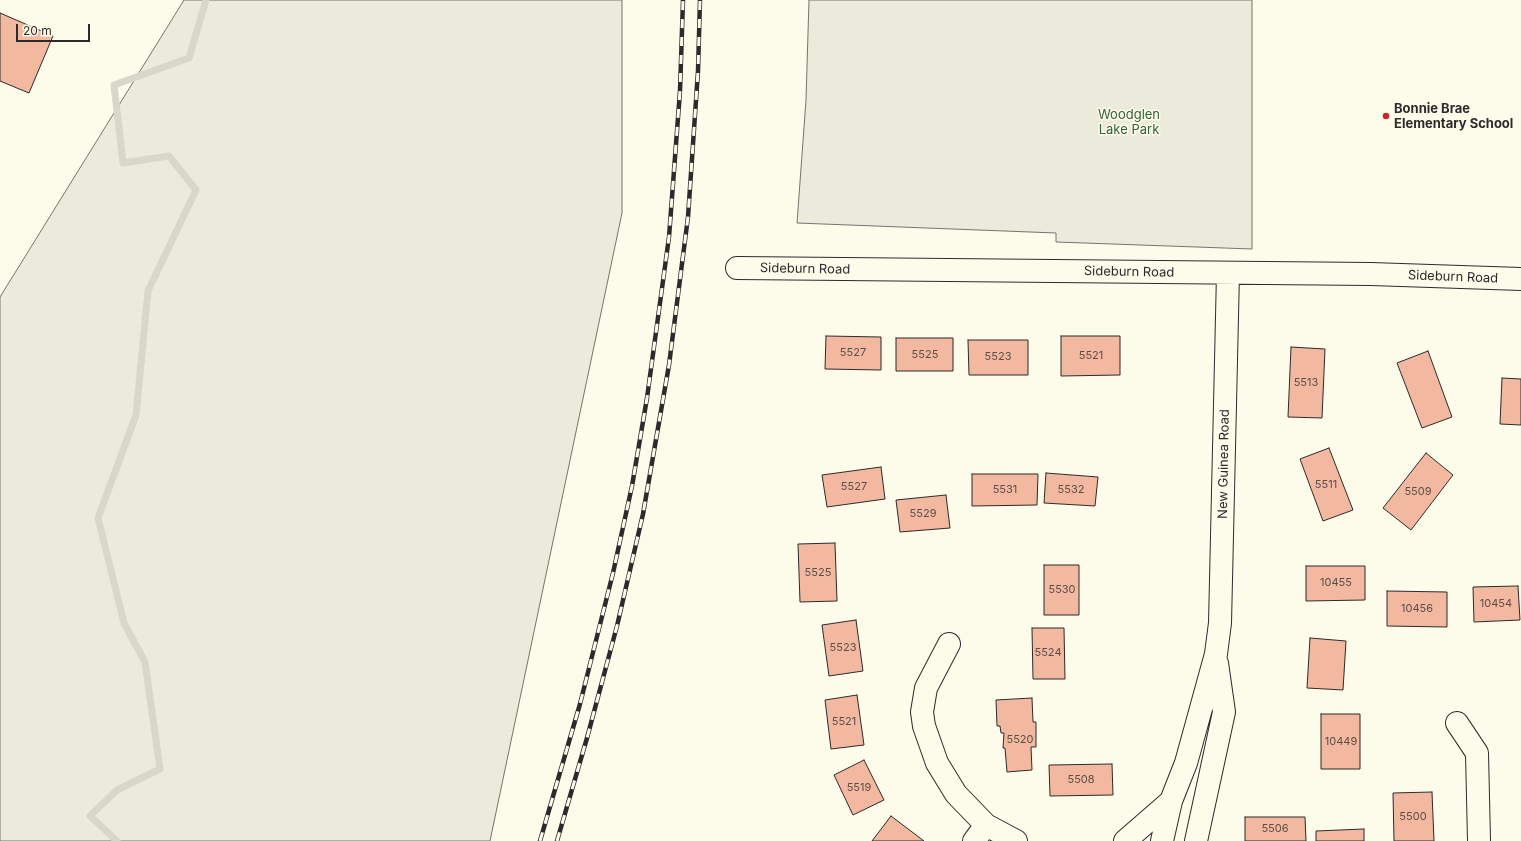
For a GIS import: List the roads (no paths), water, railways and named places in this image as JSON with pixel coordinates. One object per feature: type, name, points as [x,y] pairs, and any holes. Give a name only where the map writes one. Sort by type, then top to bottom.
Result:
[{"type":"street","name":"Sideburn Road","points":[[737,268],[1371,274],[1521,279]]},
{"type":"street","name":"New Guinea Road","points":[[1162,841],[1171,801],[1186,763],[1216,654],[1220,623],[1228,273]]},
{"type":"street","points":[[949,644],[926,688],[922,712],[924,726],[937,763],[980,833],[1016,841]]},
{"type":"street","name":"New Guinea Road","points":[[1196,841],[1224,712],[1216,654]]},
{"type":"street","points":[[1457,723],[1477,753],[1479,841]]},
{"type":"street","points":[[1125,841],[1171,801]]},
{"type":"waterway","points":[[117,841],[90,816],[117,790],[160,769],[145,662],[124,623],[98,518],[136,415],[148,291],[196,190],[169,156],[123,163],[114,85],[189,58],[206,0]]},
{"type":"railway","points":[[540,841],[580,704],[613,573],[632,486],[647,398],[669,237],[680,91],[683,0]]},
{"type":"railway","points":[[557,841],[587,738],[617,626],[643,514],[669,365],[688,217],[698,71],[700,0]]},
{"type":"place","name":"Bonnie Brae Elementary School","points":[[1386,116]]},
{"type":"park label","name":"Woodglen Lake Park","points":[[1129,122]]}]
